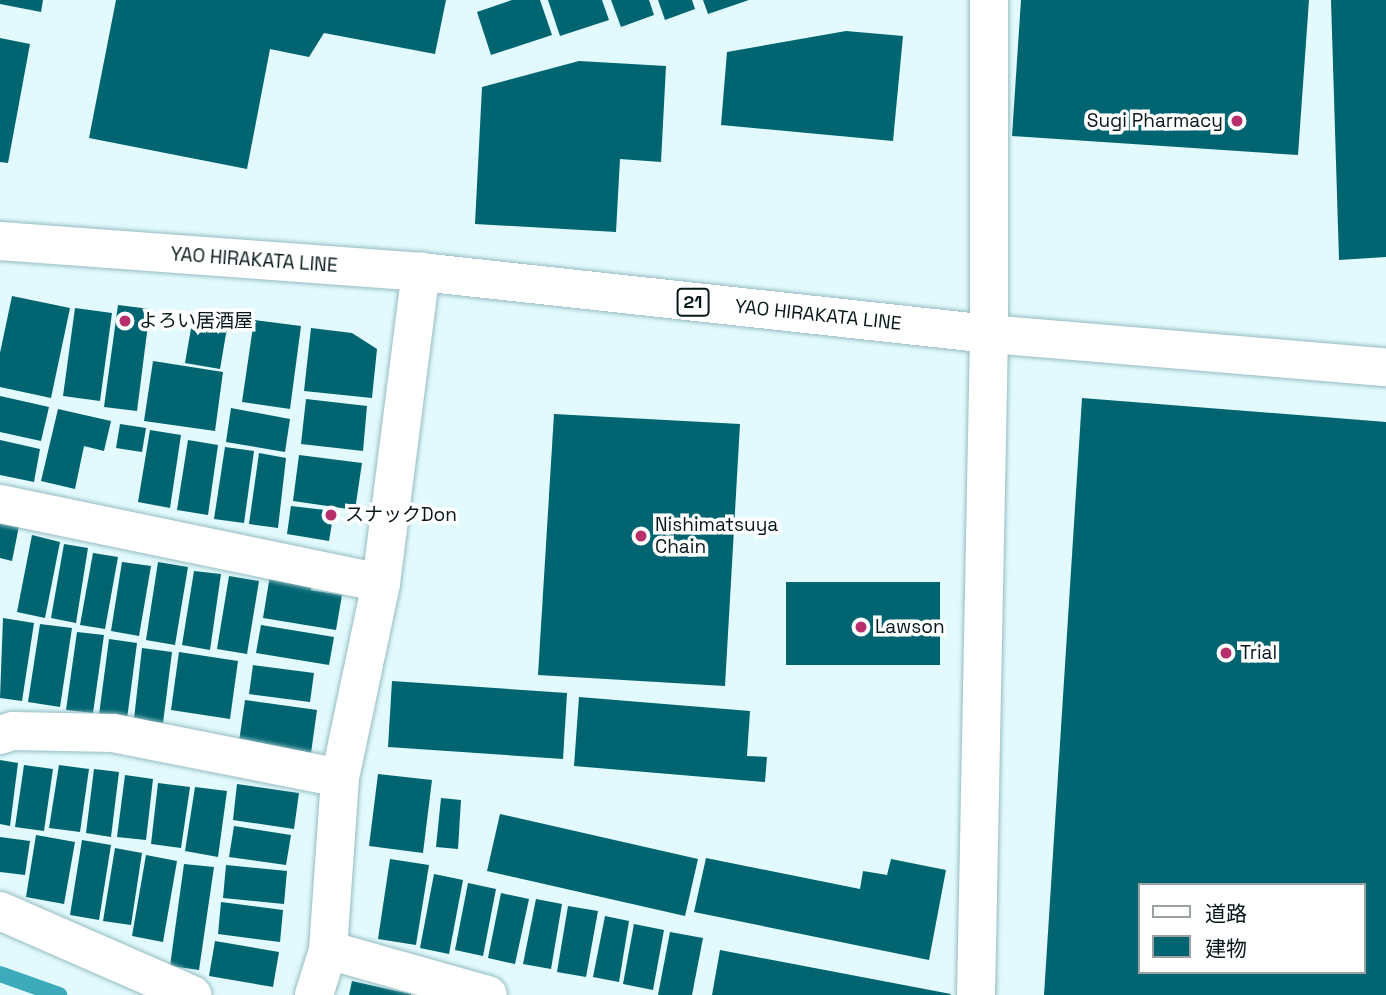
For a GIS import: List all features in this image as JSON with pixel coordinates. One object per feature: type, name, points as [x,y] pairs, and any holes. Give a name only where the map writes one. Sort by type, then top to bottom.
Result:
[{"type":"street","points":[[976,995],[989,334],[989,0]]},
{"type":"street","name":"YAO HIRAKATA LINE","points":[[0,241],[421,272],[989,334],[1386,367]]},
{"type":"street","points":[[314,995],[328,950],[340,778],[381,583],[421,272]]},
{"type":"street","points":[[0,504],[381,583]]},
{"type":"street","points":[[0,735],[13,731],[113,733],[340,778]]},
{"type":"street","points":[[0,911],[192,995]]},
{"type":"street","points":[[328,950],[488,995]]},
{"type":"building","points":[[0,0],[43,0],[41,12],[0,4]]},
{"type":"building","points":[[116,0],[446,0],[435,54],[324,33],[309,57],[270,49],[247,169],[89,138]]},
{"type":"building","points":[[512,0],[540,0],[552,35],[491,55],[477,12]]},
{"type":"building","points":[[548,0],[602,0],[609,20],[560,36]]},
{"type":"building","points":[[611,0],[649,0],[654,15],[621,27]]},
{"type":"building","points":[[658,0],[692,0],[695,9],[665,20]]},
{"type":"building","points":[[703,0],[749,0],[708,14]]},
{"type":"building","points":[[1021,0],[1309,0],[1298,155],[1012,136]]},
{"type":"building","points":[[1331,0],[1386,0],[1386,257],[1339,260]]},
{"type":"building","points":[[846,31],[903,36],[893,141],[721,125],[727,52]]},
{"type":"building","points":[[0,38],[30,44],[8,163],[0,162]]},
{"type":"building","points":[[579,61],[666,66],[661,162],[620,159],[616,232],[475,224],[482,87]]},
{"type":"building","points":[[12,296],[70,308],[51,398],[0,387],[0,353]]},
{"type":"building","points":[[118,305],[150,309],[137,411],[104,407]]},
{"type":"building","points":[[75,308],[112,313],[100,401],[63,396]]},
{"type":"building","points":[[193,317],[228,322],[220,369],[185,363]]},
{"type":"building","points":[[254,320],[301,326],[290,409],[242,402]]},
{"type":"building","points":[[311,328],[352,333],[377,349],[372,398],[304,391]]},
{"type":"building","points":[[153,361],[223,372],[215,431],[144,421]]},
{"type":"building","points":[[0,396],[49,407],[41,441],[0,432]]},
{"type":"building","name":"Trial","points":[[1082,398],[1386,422],[1386,995],[1044,995]]},
{"type":"building","points":[[306,399],[367,406],[363,451],[301,444]]},
{"type":"building","points":[[231,408],[290,419],[285,452],[226,442]]},
{"type":"building","points":[[58,409],[111,421],[104,451],[84,446],[75,489],[41,481]]},
{"type":"building","points":[[554,414],[740,424],[725,686],[538,675]]},
{"type":"building","points":[[120,424],[146,428],[142,452],[116,448]]},
{"type":"building","points":[[150,430],[181,435],[170,508],[138,502]]},
{"type":"building","points":[[0,440],[40,449],[34,482],[0,475]]},
{"type":"building","points":[[188,440],[218,445],[208,515],[177,510]]},
{"type":"building","points":[[225,447],[254,451],[244,523],[214,519]]},
{"type":"building","points":[[259,453],[286,458],[278,528],[249,524]]},
{"type":"building","points":[[299,455],[362,463],[355,510],[293,501]]},
{"type":"building","points":[[291,506],[334,511],[329,541],[287,534]]},
{"type":"building","points":[[0,521],[19,526],[12,561],[0,558]]},
{"type":"building","points":[[32,535],[60,542],[45,618],[17,612]]},
{"type":"building","points":[[64,544],[88,548],[76,623],[51,618]]},
{"type":"building","points":[[93,553],[118,557],[105,629],[80,625]]},
{"type":"building","points":[[122,562],[151,566],[139,636],[111,631]]},
{"type":"building","points":[[158,562],[188,567],[175,645],[146,640]]},
{"type":"building","points":[[271,569],[313,576],[311,590],[342,595],[336,630],[263,618]]},
{"type":"building","points":[[194,571],[221,574],[210,650],[182,645]]},
{"type":"building","points":[[229,576],[259,581],[247,654],[217,649]]},
{"type":"building","points":[[786,582],[940,582],[940,665],[786,665]]},
{"type":"building","points":[[3,618],[34,623],[22,701],[0,698]]},
{"type":"building","points":[[40,624],[72,628],[60,707],[28,702]]},
{"type":"building","points":[[261,625],[334,637],[329,665],[256,653]]},
{"type":"building","points":[[77,632],[104,635],[93,713],[66,710]]},
{"type":"building","points":[[109,639],[137,643],[127,719],[99,715]]},
{"type":"building","points":[[142,648],[172,652],[163,723],[134,719]]},
{"type":"building","points":[[179,652],[238,661],[230,719],[171,710]]},
{"type":"building","points":[[253,665],[314,673],[310,702],[249,694]]},
{"type":"building","points":[[392,681],[567,693],[563,759],[388,747]]},
{"type":"building","points":[[579,697],[750,711],[747,756],[767,757],[765,782],[574,766]]},
{"type":"building","points":[[245,700],[317,710],[311,753],[239,742]]},
{"type":"building","points":[[0,760],[18,763],[10,826],[0,824]]},
{"type":"building","points":[[24,765],[53,769],[44,831],[15,827]]},
{"type":"building","points":[[59,765],[89,769],[80,832],[49,828]]},
{"type":"building","points":[[94,769],[119,772],[111,837],[86,833]]},
{"type":"building","points":[[378,774],[432,780],[423,853],[369,846]]},
{"type":"building","points":[[125,775],[153,779],[146,840],[117,837]]},
{"type":"building","points":[[158,783],[190,787],[181,848],[151,844]]},
{"type":"building","points":[[237,784],[299,793],[294,829],[233,820]]},
{"type":"building","points":[[195,787],[227,791],[218,857],[185,851]]},
{"type":"building","points":[[441,798],[461,800],[458,849],[436,847]]},
{"type":"building","points":[[500,814],[698,859],[685,916],[487,871]]},
{"type":"building","points":[[234,826],[291,835],[286,865],[229,857]]},
{"type":"building","points":[[36,835],[75,842],[64,904],[26,897]]},
{"type":"building","points":[[0,837],[30,841],[25,875],[0,872]]},
{"type":"building","points":[[82,840],[111,845],[99,920],[70,915]]},
{"type":"building","points":[[115,848],[142,853],[131,925],[103,921]]},
{"type":"building","points":[[146,855],[177,861],[163,942],[132,936]]},
{"type":"building","points":[[706,858],[860,889],[863,871],[887,875],[891,859],[946,870],[929,960],[694,912]]},
{"type":"building","points":[[390,859],[429,865],[416,945],[378,939]]},
{"type":"building","points":[[184,864],[214,867],[199,970],[170,966]]},
{"type":"building","points":[[226,865],[287,871],[284,904],[223,898]]},
{"type":"building","points":[[434,874],[463,880],[449,954],[420,948]]},
{"type":"building","points":[[468,883],[496,889],[483,956],[455,950]]},
{"type":"building","points":[[501,893],[529,899],[515,964],[488,958]]},
{"type":"building","points":[[536,899],[562,904],[551,969],[523,964]]},
{"type":"building","points":[[221,902],[283,910],[280,942],[218,934]]},
{"type":"building","points":[[568,906],[598,911],[586,977],[557,972]]},
{"type":"building","points":[[605,916],[629,921],[619,982],[593,977]]},
{"type":"building","points":[[634,924],[664,930],[653,990],[623,984]]},
{"type":"building","points":[[670,932],[703,938],[692,995],[658,995]]},
{"type":"building","points":[[215,941],[279,952],[273,987],[209,976]]},
{"type":"building","points":[[720,950],[951,994],[712,995]]},
{"type":"building","points":[[352,981],[411,994],[411,995],[349,995]]},
{"type":"waterway","points":[[0,974],[59,995]]},
{"type":"place","name":"Sugi Pharmacy","points":[[1237,121]]},
{"type":"place","name":"よろい居酒屋","points":[[125,321]]},
{"type":"place","name":"スナックDon","points":[[331,515]]},
{"type":"place","name":"Nishimatsuya Chain","points":[[641,536]]},
{"type":"place","name":"Lawson","points":[[861,627]]},
{"type":"place","name":"Trial","points":[[1226,653]]}]
